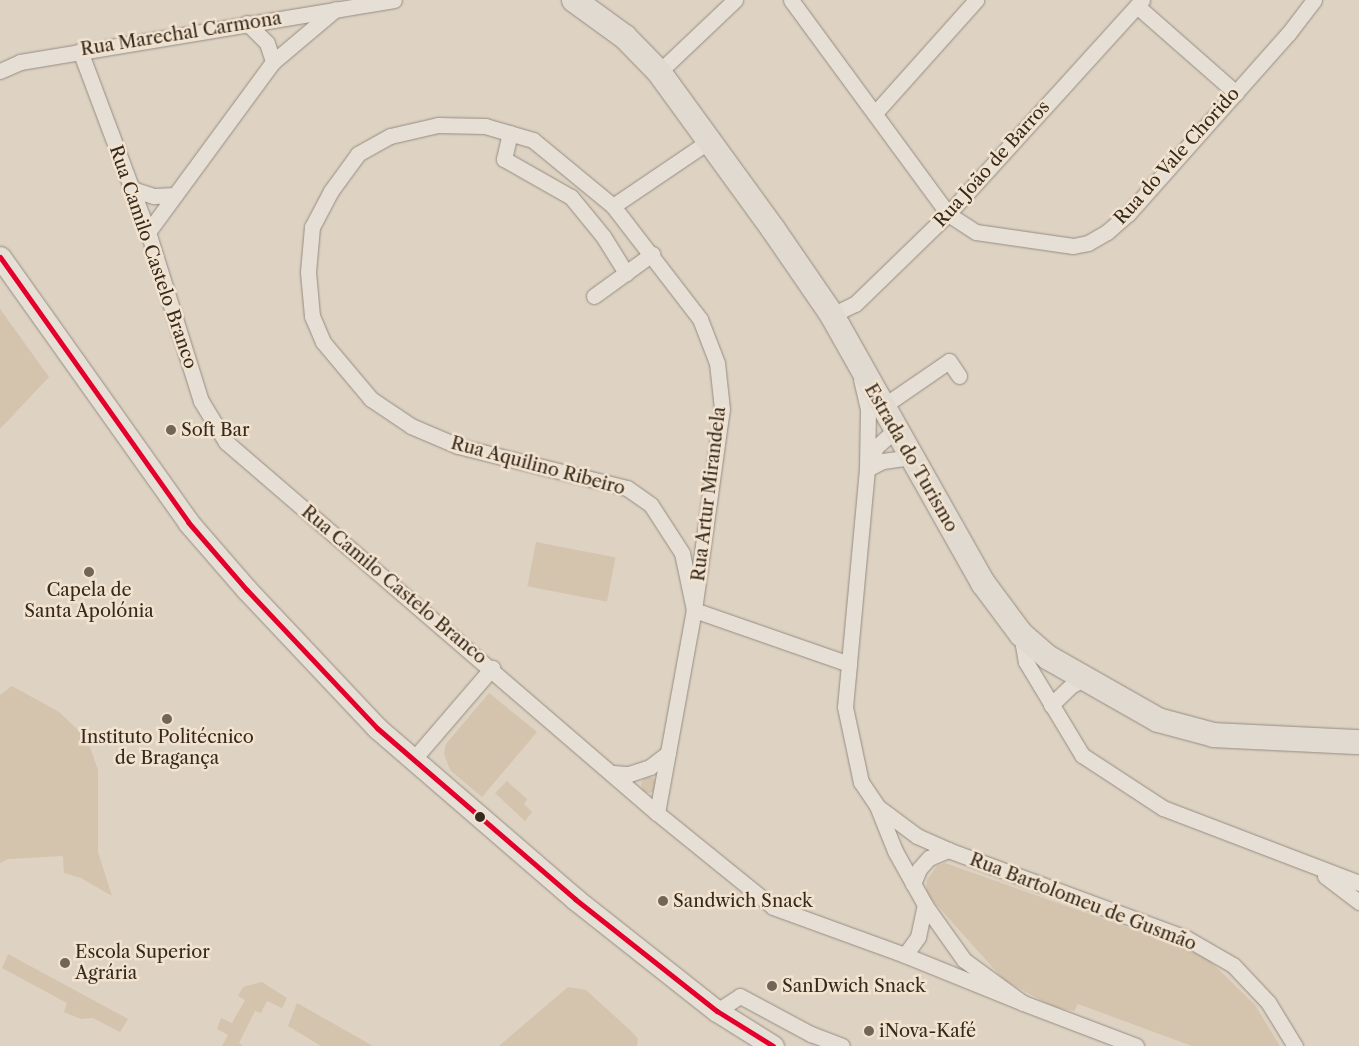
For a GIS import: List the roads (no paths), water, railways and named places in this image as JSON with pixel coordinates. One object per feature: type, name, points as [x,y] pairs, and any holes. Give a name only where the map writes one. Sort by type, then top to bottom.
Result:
[{"type":"main road","name":"Estrada do Turismo","points":[[574,0],[625,37],[659,72],[832,315],[894,430],[983,583],[1021,634],[1049,658],[1158,720],[1214,735],[1359,742]]},
{"type":"street","name":"Rua Marechal Carmona","points":[[0,71],[20,62],[80,51],[394,0]]},
{"type":"street","points":[[659,72],[735,0]]},
{"type":"street","name":"Rua do Vale Chorido","points":[[791,0],[948,214],[976,232],[1073,246],[1088,243],[1128,214],[1236,93],[1314,0]]},
{"type":"street","points":[[875,113],[976,0]]},
{"type":"street","points":[[1139,3],[1236,93]]},
{"type":"street","name":"Rua João de Barros","points":[[832,315],[855,304],[948,214],[1139,3]]},
{"type":"street","points":[[148,232],[273,62],[338,8]]},
{"type":"street","points":[[247,23],[267,43],[273,62]]},
{"type":"street","name":"Rua Camilo Castelo Branco","points":[[80,51],[148,232],[201,401],[226,442],[492,668],[612,774],[773,907],[905,955],[1023,1003]]},
{"type":"street","name":"Rua Aquilino Ribeiro","points":[[612,206],[533,140],[485,126],[438,125],[390,136],[358,154],[331,191],[312,227],[308,272],[312,316],[323,342],[338,364],[371,399],[411,426],[498,458],[627,488],[651,505],[682,553],[694,610]]},
{"type":"street","points":[[510,133],[504,158],[571,197],[603,236],[626,273]]},
{"type":"street","points":[[612,206],[709,141]]},
{"type":"street","points":[[132,189],[154,196],[175,196]]},
{"type":"street","name":"Rua Artur Mirandela","points":[[612,206],[652,254],[700,319],[717,363],[721,400],[694,610],[657,812]]},
{"type":"street","points":[[594,296],[652,254]]},
{"type":"street","points":[[0,257],[188,522],[254,598],[377,728],[412,761],[575,899],[717,1011],[773,1046]]},
{"type":"street","points":[[882,407],[949,361],[959,376]]},
{"type":"street","points":[[857,363],[868,410],[868,469],[883,461],[911,457]]},
{"type":"street","name":"Rua Bartolomeu de Gusmão","points":[[894,430],[876,447],[868,469],[845,707],[854,756],[861,782],[877,806],[895,851],[925,905],[964,960],[1023,1003]]},
{"type":"street","points":[[694,610],[849,664]]},
{"type":"street","points":[[1021,634],[1026,662],[1082,756],[1163,808],[1316,869],[1359,883]]},
{"type":"street","points":[[412,761],[492,668]]},
{"type":"street","points":[[1052,704],[1067,689],[1084,679]]},
{"type":"street","points":[[612,774],[629,774],[650,768],[668,753]]},
{"type":"street","name":"Rua Bartolomeu de Gusmão","points":[[877,806],[917,836],[948,850],[1186,938],[1233,965],[1268,1002],[1294,1046]]},
{"type":"street","name":"Rua Bartolomeu de Gusmão","points":[[913,884],[919,869],[929,858],[948,850]]},
{"type":"street","points":[[1316,869],[1359,902]]},
{"type":"street","points":[[905,955],[918,936],[925,905]]},
{"type":"street","points":[[717,1011],[740,996],[811,1034],[842,1046]]},
{"type":"street","points":[[1023,1003],[1136,1046]]},
{"type":"place","name":"Soft Bar","points":[[171,430]]},
{"type":"place","name":"Capela de Santa Apolónia","points":[[89,572]]},
{"type":"place","name":"Instituto Politécnico de Bragança","points":[[167,719]]},
{"type":"place","name":"Sandwich Snack","points":[[663,901]]},
{"type":"place","name":"Escola Superior Agrária","points":[[65,963]]},
{"type":"place","name":"SanDwich Snack","points":[[772,986]]},
{"type":"place","name":"iNova-Kafé","points":[[869,1031]]}]
